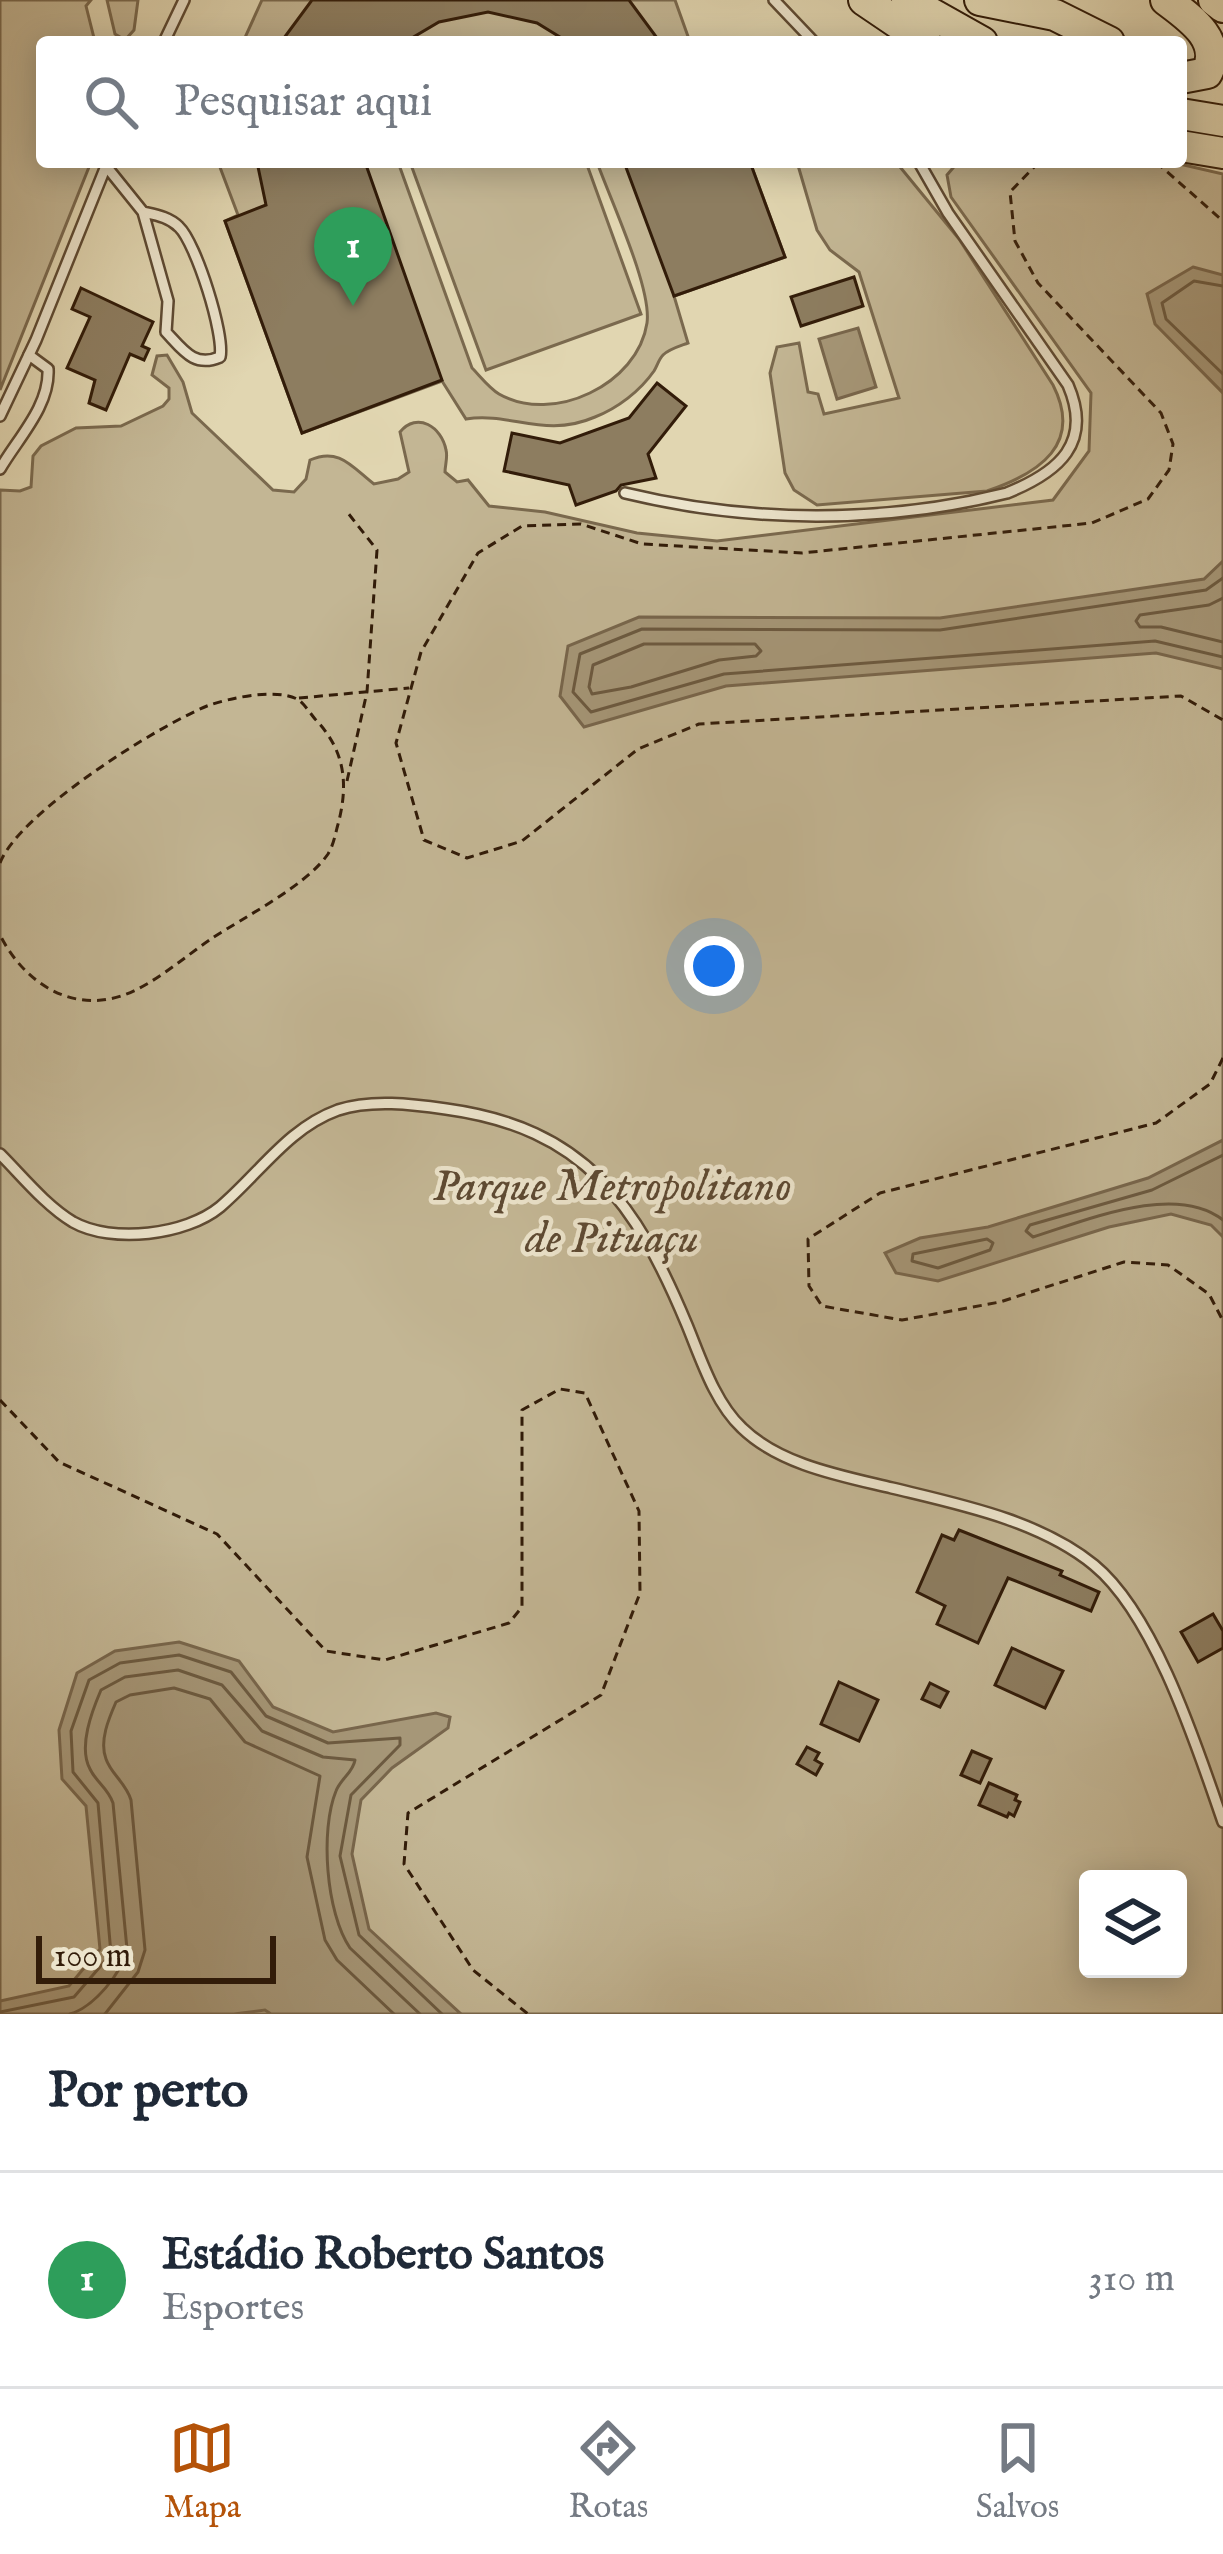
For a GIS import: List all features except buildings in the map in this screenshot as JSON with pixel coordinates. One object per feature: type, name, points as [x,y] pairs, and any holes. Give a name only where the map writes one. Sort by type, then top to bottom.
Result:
[{"type":"main road","points":[[864,0],[917,36]]},
{"type":"main road","points":[[907,0],[971,36]]},
{"type":"main road","points":[[980,0],[1055,16],[1097,36]]},
{"type":"main road","points":[[1166,0],[1212,34],[1218,45],[1217,60],[1207,74],[1187,77]]},
{"type":"main road","points":[[1214,0],[1223,7]]},
{"type":"main road","points":[[1187,115],[1223,121]]},
{"type":"main road","points":[[1187,147],[1223,153]]},
{"type":"lane","points":[[167,36],[184,0]]},
{"type":"lane","points":[[774,0],[808,36]]},
{"type":"lane","points":[[0,416],[105,168]]},
{"type":"lane","points":[[110,168],[142,212],[168,301],[166,332],[191,358],[207,362],[220,357],[221,335],[183,230],[161,215],[142,212]]},
{"type":"lane","points":[[625,493],[690,509],[845,516],[994,496],[1032,483],[1061,460],[1079,427],[1069,386],[948,213],[923,168]]},
{"type":"lane","points":[[0,470],[42,406],[49,380],[48,369],[29,355]]},
{"type":"lane","points":[[0,1154],[72,1221],[97,1231],[147,1233],[184,1225],[217,1210],[267,1158],[308,1125],[337,1110],[363,1104],[445,1109],[505,1119],[557,1143],[605,1183],[646,1235],[717,1393],[737,1424],[760,1444],[802,1463],[964,1505],[1050,1539],[1099,1569],[1132,1613],[1168,1678],[1223,1822]]},
{"type":"path","points":[[1033,168],[1010,192],[1015,241],[1038,283],[1161,413],[1173,444],[1169,470],[1148,499],[1092,523],[802,553],[643,544],[581,524],[523,526],[478,553],[421,652],[396,743],[424,840],[467,858],[522,841],[638,749],[699,724],[1181,696],[1223,720]]},
{"type":"path","points":[[1163,168],[1223,221]]},
{"type":"path","points":[[0,935],[14,963],[30,979],[80,998],[110,999],[146,983],[316,866],[330,851],[367,692],[377,550],[348,513]]},
{"type":"path","points":[[0,863],[5,849],[26,824],[55,799],[207,706],[256,694],[296,699],[411,687]]},
{"type":"path","points":[[296,699],[329,734],[340,756],[346,787]]},
{"type":"path","points":[[1223,1058],[1210,1084],[1156,1123],[880,1193],[808,1239],[809,1286],[822,1306],[902,1320],[1000,1302],[1124,1262],[1168,1265],[1209,1294],[1223,1321]]},
{"type":"path","points":[[0,1400],[59,1462],[218,1534],[326,1651],[386,1660],[509,1623],[522,1607],[522,1410],[560,1389],[585,1393],[639,1511],[640,1593],[601,1695],[408,1813],[404,1864],[472,1970],[528,2014]]},
{"type":"green space","points":[[0,0],[91,0],[86,6],[94,36],[36,36],[36,168],[89,168],[0,390]]},
{"type":"green space","points":[[107,0],[138,0],[134,30],[129,36],[115,34]]},
{"type":"green space","points":[[262,0],[675,0],[688,36],[246,36]]},
{"type":"green space","name":"Parque Metropolitano de Pituaçu","points":[[1187,166],[1223,174],[1223,2014],[0,2014],[0,490],[31,487],[33,456],[41,446],[76,428],[121,426],[163,406],[169,388],[152,375],[157,356],[167,355],[183,382],[192,413],[273,490],[294,492],[306,479],[310,460],[329,456],[345,461],[374,484],[398,479],[409,472],[400,432],[421,422],[444,442],[445,472],[457,482],[468,480],[489,506],[545,512],[637,533],[717,541],[1053,500],[1089,451],[1091,393],[951,197],[947,175],[953,168]]},
{"type":"green space","points":[[220,168],[400,168],[472,368],[495,391],[520,402],[544,405],[590,393],[610,380],[628,364],[647,323],[643,288],[599,168],[752,168],[785,257],[674,296],[688,343],[665,353],[635,392],[595,417],[560,426],[466,419],[442,381],[302,433],[225,221],[238,215]]},
{"type":"green space","points":[[412,168],[588,168],[641,314],[486,370]]},
{"type":"green space","points":[[799,168],[901,168],[959,239],[1053,385],[1063,424],[1059,440],[1039,465],[987,491],[817,505],[794,490],[785,473],[770,373],[777,347],[799,343],[808,392],[818,394],[824,414],[899,398],[859,272],[830,250],[817,230]]},
{"type":"water","points":[[1193,267],[1223,275],[1223,393],[1155,324],[1147,294]]},
{"type":"water","points":[[858,328],[876,387],[837,399],[819,339]]},
{"type":"water","points":[[1223,561],[1223,669],[1156,653],[726,686],[584,727],[560,696],[568,646],[639,617],[940,618],[1204,579]]},
{"type":"water","points":[[1223,1140],[1223,1237],[1211,1225],[1171,1214],[1109,1227],[938,1281],[896,1273],[885,1253],[920,1238],[988,1227],[1148,1178]]},
{"type":"water","points":[[179,1642],[239,1661],[273,1707],[333,1732],[436,1713],[450,1717],[448,1728],[392,1768],[361,1800],[352,1854],[369,1929],[461,2014],[271,2014],[265,2010],[0,2014],[0,2001],[69,1986],[100,1949],[86,1806],[62,1779],[59,1730],[77,1673],[115,1651]]},
{"type":"place","name":"Estádio Roberto Santos","points":[[353,306]]}]
